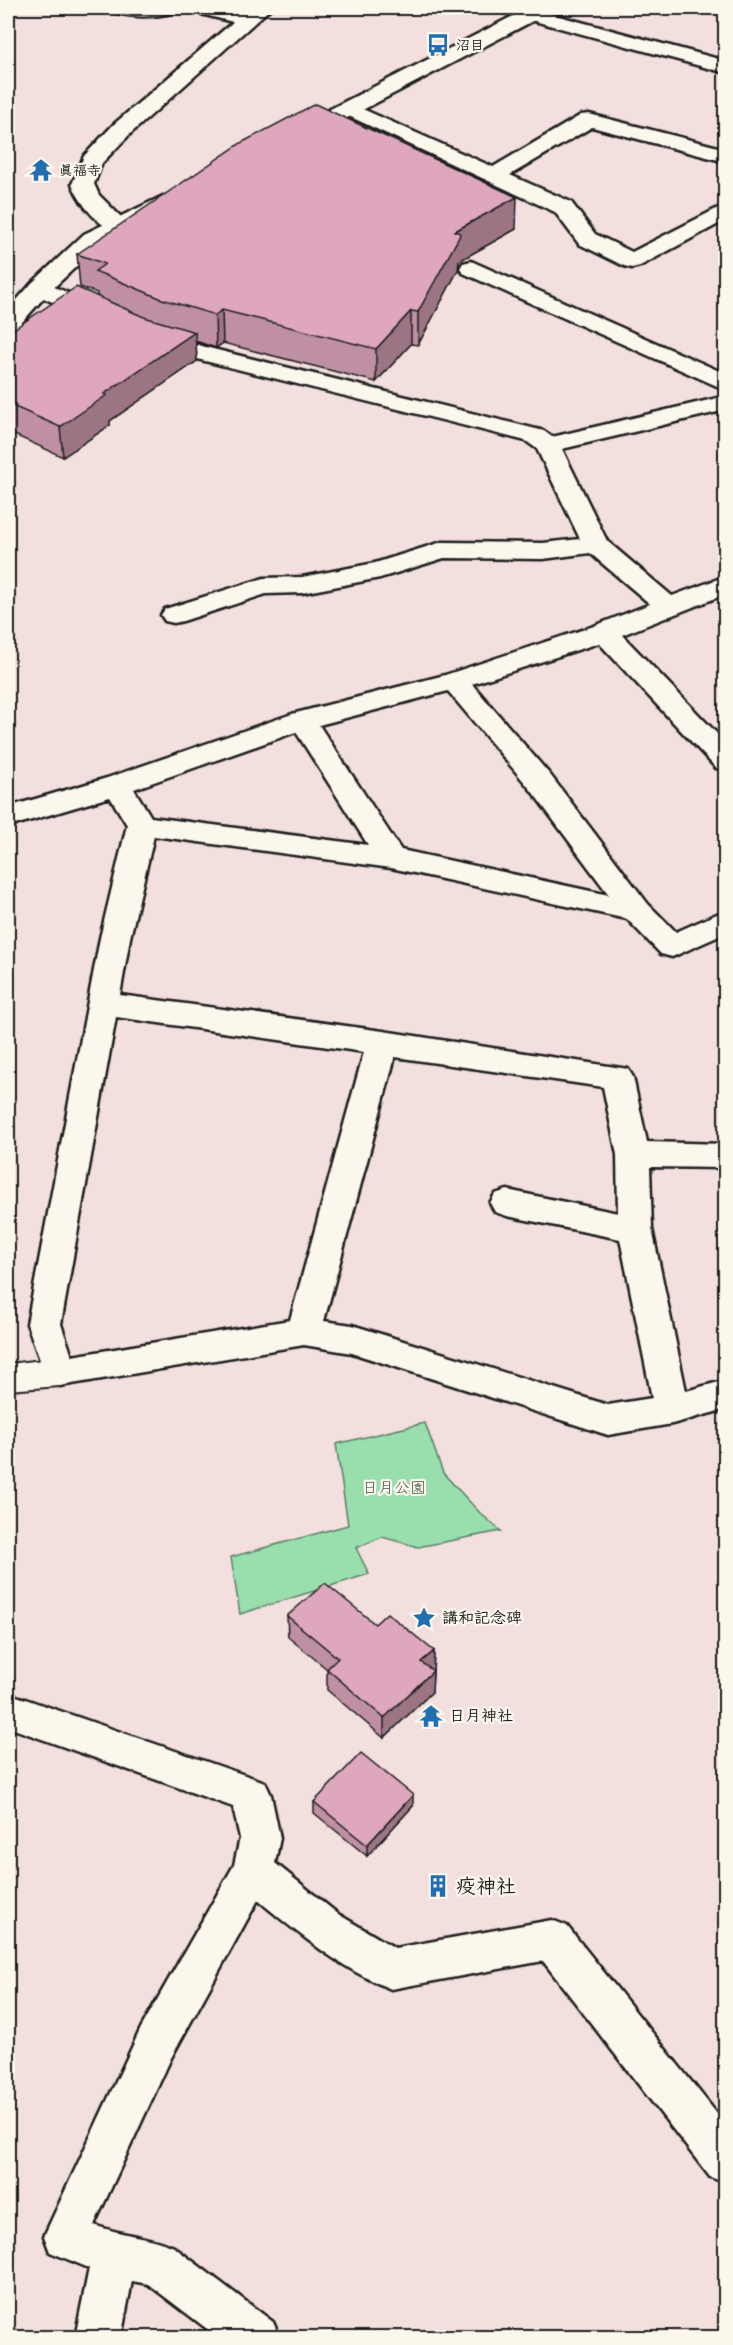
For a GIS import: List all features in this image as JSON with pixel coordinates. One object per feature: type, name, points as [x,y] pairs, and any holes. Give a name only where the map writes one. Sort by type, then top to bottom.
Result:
[{"type":"street","points":[[121,8],[152,12],[167,8]]},
{"type":"street","points":[[200,8],[254,13]]},
{"type":"street","points":[[508,8],[537,10],[726,67]]},
{"type":"street","points":[[275,146],[537,10]]},
{"type":"street","points":[[118,225],[88,198],[82,184],[92,161],[121,130],[254,13]]},
{"type":"street","points":[[349,109],[563,207],[587,239],[632,261],[726,211]]},
{"type":"street","points":[[494,175],[590,120],[726,156]]},
{"type":"street","points":[[8,324],[40,288],[92,239],[181,194]]},
{"type":"street","points":[[471,268],[726,383]]},
{"type":"street","points":[[40,288],[155,339],[201,353],[535,436],[548,445],[596,545],[669,607]]},
{"type":"street","points":[[548,445],[726,402]]},
{"type":"street","points":[[174,615],[264,586],[302,585],[380,570],[442,550],[543,551],[596,545]]},
{"type":"street","points":[[8,817],[117,785],[302,720],[454,681],[604,632],[726,584]]},
{"type":"street","points":[[604,632],[726,761]]},
{"type":"street","points":[[454,681],[541,783],[637,911],[672,946],[726,920]]},
{"type":"street","points":[[302,720],[391,858]]},
{"type":"street","points":[[117,785],[142,825],[103,1004],[44,1324],[60,1372],[304,1331],[352,1339],[608,1420],[672,1409],[726,1394]]},
{"type":"street","points":[[142,825],[391,858],[637,911]]},
{"type":"street","points":[[103,1004],[618,1077],[633,1155],[635,1229],[672,1409]]},
{"type":"street","points":[[304,1331],[383,1042]]},
{"type":"street","points":[[633,1155],[709,1147]]},
{"type":"street","points":[[507,1203],[635,1229]]},
{"type":"street","points":[[8,1710],[250,1795],[260,1838],[253,1870],[156,2043],[66,2236],[114,2255],[159,2263],[257,2337]]},
{"type":"street","points":[[253,1870],[323,1928],[391,1969],[552,1940],[726,2161]]},
{"type":"street","points":[[98,2337],[114,2255]]},
{"type":"lane","points":[[8,1377],[60,1372]]},
{"type":"green space","name":"日月公園","points":[[425,1423],[443,1473],[480,1513],[501,1531],[418,1547],[382,1537],[356,1548],[369,1574],[240,1614],[231,1557],[348,1525],[336,1444]]},
{"type":"building","points":[[315,104],[517,197],[455,231],[460,233],[459,237],[418,312],[411,311],[376,349],[222,310],[215,315],[162,299],[95,271],[105,264],[77,254],[241,143]]},
{"type":"building","points":[[76,287],[144,317],[195,332],[60,427],[8,404],[8,333]]},
{"type":"building","points":[[325,1583],[375,1624],[387,1613],[434,1651],[421,1662],[433,1671],[384,1718],[327,1669],[338,1658],[287,1616]]},
{"type":"building","points":[[361,1753],[413,1795],[367,1845],[314,1802]]},
{"type":"place","name":"沼目","points":[[438,45]]},
{"type":"place","name":"眞福寺","points":[[41,170]]},
{"type":"place","name":"講和記念碑","points":[[424,1618]]},
{"type":"place","name":"日月神社","points":[[431,1716]]},
{"type":"place","name":"疫神社","points":[[438,1886]]}]
